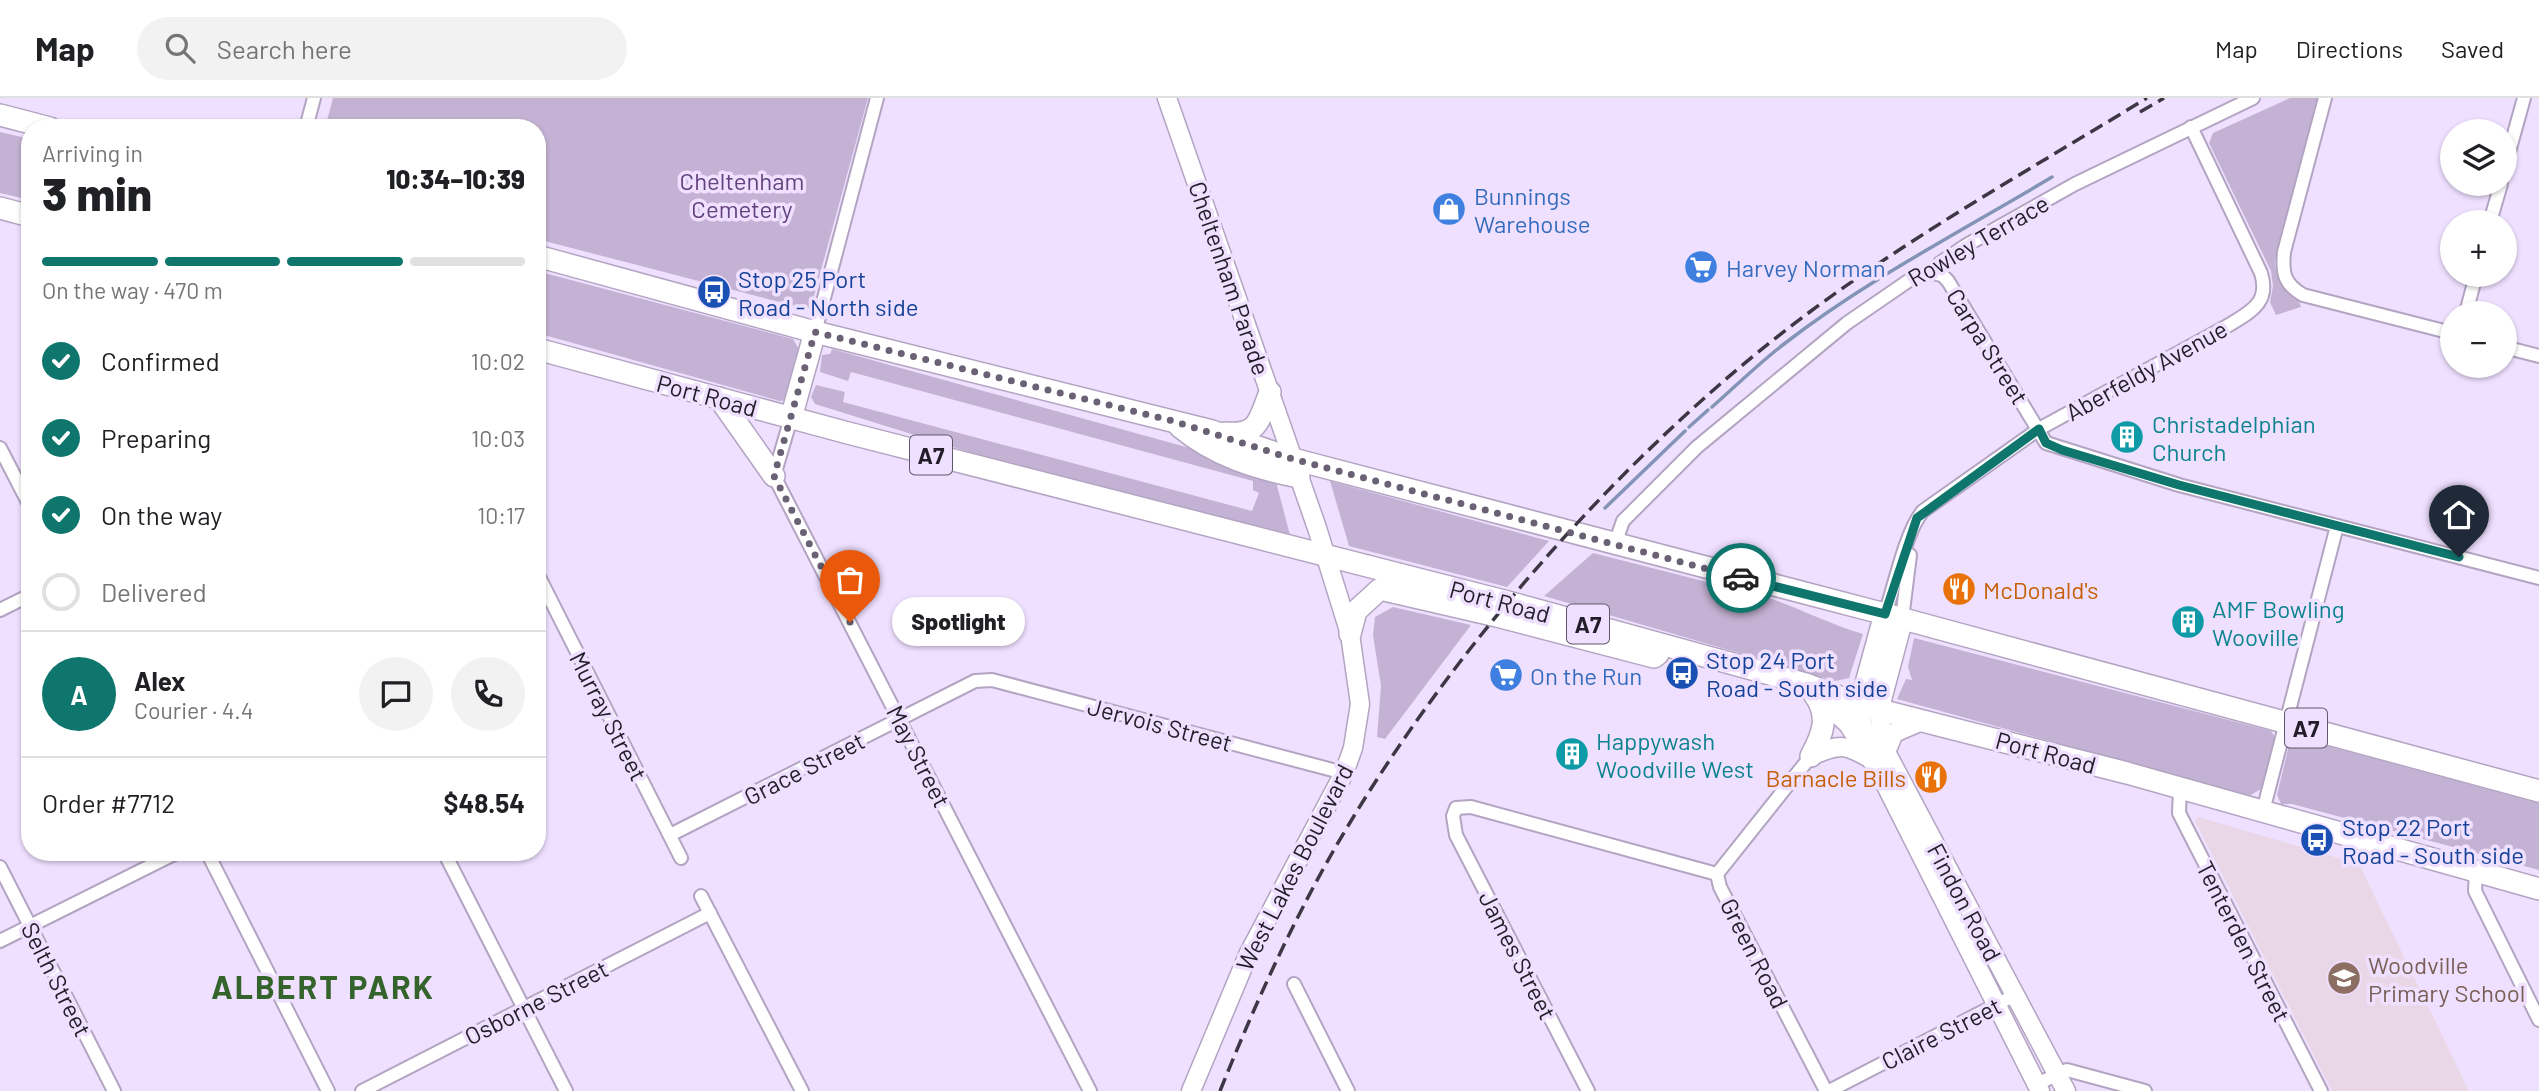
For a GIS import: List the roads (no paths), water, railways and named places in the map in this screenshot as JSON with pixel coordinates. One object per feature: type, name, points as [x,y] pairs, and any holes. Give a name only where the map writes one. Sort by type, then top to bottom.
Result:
[{"type":"highway","points":[[0,115],[21,120]]},
{"type":"highway","points":[[0,208],[21,214]]},
{"type":"highway","name":"A7","points":[[546,258],[815,332],[1212,431],[1296,468],[1615,544],[1894,616],[2539,791]]},
{"type":"highway","points":[[791,418],[815,332]]},
{"type":"highway","name":"Port Road","points":[[546,351],[791,418],[1668,646],[1805,684],[1869,707],[2180,788],[2539,889]]},
{"type":"highway","points":[[1212,431],[1243,435],[1256,426],[1270,392]]},
{"type":"highway","points":[[719,398],[774,476]]},
{"type":"highway","points":[[1173,421],[1199,443],[1238,462],[1296,468]]},
{"type":"highway","points":[[1350,634],[1356,611],[1380,589],[1654,657],[1668,646]]},
{"type":"highway","points":[[1869,707],[1894,616]]},
{"type":"highway","points":[[1805,684],[1817,698],[1824,715],[1824,733],[1811,756]]},
{"type":"highway","points":[[1805,684],[1843,717],[1880,756]]},
{"type":"main road","name":"Cheltenham Parade","points":[[1167,98],[1326,555]]},
{"type":"main road","name":"West Lakes Boulevard","points":[[1191,1091],[1248,955],[1344,773],[1353,748],[1360,704],[1350,634],[1326,555]]},
{"type":"main road","name":"Findon Road","points":[[1869,707],[1864,731],[2015,995],[2066,1091]]},
{"type":"main road","points":[[1811,756],[1837,745],[1880,756],[1894,733],[1924,720]]},
{"type":"main road","name":"Findon Road","points":[[1880,756],[2038,1087]]},
{"type":"street","points":[[308,119],[314,98]]},
{"type":"street","points":[[815,332],[877,98]]},
{"type":"street","name":"Rowley Terrace","points":[[1615,544],[1623,521],[1698,447],[1847,323],[1914,276],[1931,273],[1940,263],[1965,246],[2075,184],[2253,98]]},
{"type":"street","points":[[2325,98],[2284,252],[2282,271],[2285,280],[2291,288],[2303,295],[2440,329]]},
{"type":"street","points":[[2517,123],[2524,98]]},
{"type":"street","name":"Aberfeldy Avenue","points":[[1894,616],[1907,549],[1917,518],[1923,511],[2039,429],[2229,325],[2255,309],[2263,300],[2265,286],[2261,273],[2191,127]]},
{"type":"street","name":"Carpa Street","points":[[1931,273],[1942,275],[1948,281],[2046,443],[2062,450],[2337,526],[2539,578]]},
{"type":"street","points":[[2517,350],[2539,356]]},
{"type":"street","points":[[774,476],[791,418]]},
{"type":"street","points":[[0,448],[21,489]]},
{"type":"street","name":"May Street","points":[[774,476],[1090,1091]]},
{"type":"street","points":[[2263,811],[2337,526]]},
{"type":"street","name":"Murray Street","points":[[546,591],[681,858]]},
{"type":"street","points":[[0,610],[21,600]]},
{"type":"street","name":"Jervois Street","points":[[975,681],[992,680],[1344,773]]},
{"type":"street","name":"Grace Street","points":[[670,835],[975,681]]},
{"type":"street","name":"Green Road","points":[[1811,756],[1717,874],[1720,887],[1828,1091]]},
{"type":"street","name":"Tenterden Street","points":[[2180,788],[2179,813],[2321,1091]]},
{"type":"street","name":"James Street","points":[[1588,1091],[1456,835],[1453,816],[1456,808],[1471,807],[1717,874]]},
{"type":"street","points":[[0,942],[160,861]]},
{"type":"street","points":[[212,861],[328,1091]]},
{"type":"street","points":[[449,861],[566,1091]]},
{"type":"street","name":"Selth Street","points":[[0,867],[114,1091]]},
{"type":"street","points":[[2476,871],[2475,891],[2539,1020]]},
{"type":"street","points":[[701,896],[802,1091]]},
{"type":"street","name":"Osborne Street","points":[[362,1091],[710,913]]},
{"type":"street","points":[[1294,984],[1348,1091]]},
{"type":"street","name":"Claire Street","points":[[1828,1091],[2015,995]]},
{"type":"street","points":[[2038,1087],[2057,1074],[2072,1071],[2145,1091]]},
{"type":"waterway","points":[[1712,407],[1775,351],[1816,320],[1916,256],[2052,177]]},
{"type":"waterway","points":[[1689,427],[1708,410]]},
{"type":"waterway","points":[[1605,508],[1685,431]]},
{"type":"railway","points":[[1220,1091],[1280,952],[1349,825],[1402,742],[1461,661],[1525,582],[1593,506],[1737,369],[1811,311],[1935,227],[2147,98]]},
{"type":"railway","points":[[2140,112],[2164,98]]},
{"type":"place","name":"Bunnings Warehouse","points":[[1449,209]]},
{"type":"place","name":"Harvey Norman","points":[[1701,267]]},
{"type":"place","name":"Stop 25 Port Road - North side","points":[[714,292]]},
{"type":"place","name":"Christadelphian Church","points":[[2127,437]]},
{"type":"place","name":"McDonald's","points":[[1959,589]]},
{"type":"place","name":"Spotlight","points":[[850,622]]},
{"type":"place","name":"AMF Bowling Wooville","points":[[2188,622]]},
{"type":"place","name":"Stop 24 Port Road - South side","points":[[1682,673]]},
{"type":"place","name":"On the Run","points":[[1506,675]]},
{"type":"place","name":"Happywash Woodville West","points":[[1572,754]]},
{"type":"place","name":"Barnacle Bills","points":[[1931,777]]},
{"type":"place","name":"Stop 22 Port Road - South side","points":[[2317,840]]},
{"type":"place","name":"Woodville Primary School","points":[[2344,978]]},
{"type":"district","name":"ALBERT PARK","points":[[323,986]]},
{"type":"park label","name":"Cheltenham Cemetery","points":[[742,194]]}]
